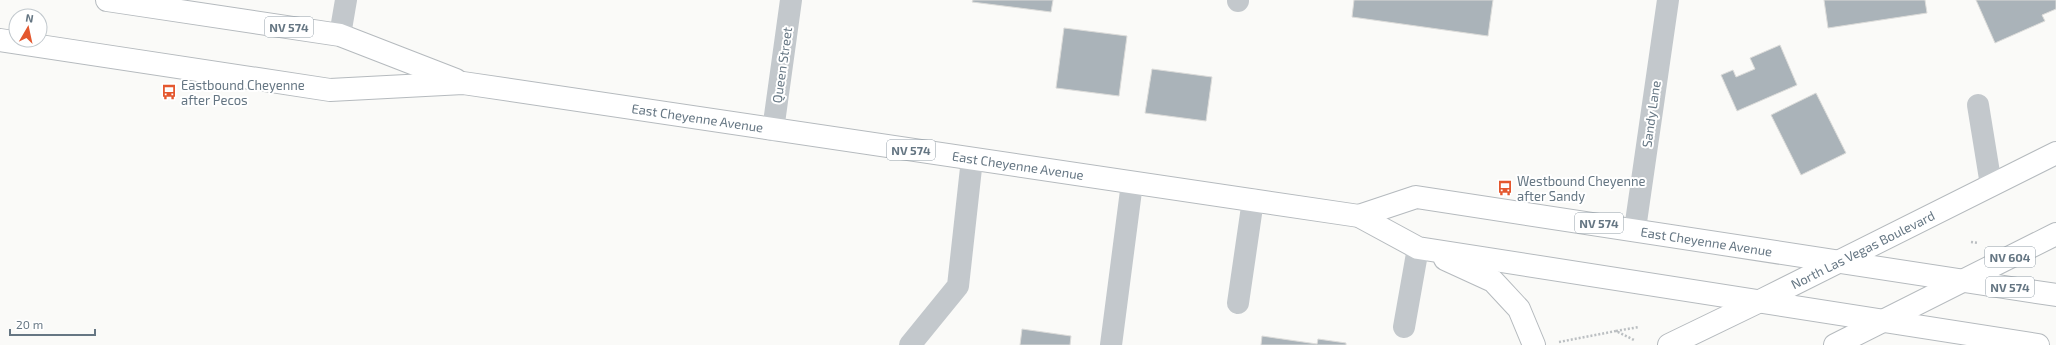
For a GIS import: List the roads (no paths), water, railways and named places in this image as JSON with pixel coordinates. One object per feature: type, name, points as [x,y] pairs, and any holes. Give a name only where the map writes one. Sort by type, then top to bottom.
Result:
[{"type":"main road","name":"East Cheyenne Avenue","points":[[107,0],[340,35],[463,83]]},
{"type":"main road","name":"East Cheyenne Avenue","points":[[0,40],[330,90],[463,83],[1253,200],[1359,216],[1418,248],[2038,345]]},
{"type":"main road","name":"North Las Vegas Boulevard","points":[[1669,345],[2056,153]]},
{"type":"main road","name":"East Cheyenne Avenue","points":[[1359,216],[1416,197],[1965,279],[2056,295]]},
{"type":"main road","name":"NV 604","points":[[1835,345],[2056,234]]},
{"type":"main road","points":[[1418,248],[1493,281],[1520,309],[1534,345]]},
{"type":"street","points":[[340,35],[346,0]]},
{"type":"street","name":"Queen Street","points":[[773,130],[791,0]]},
{"type":"street","name":"Sandy Lane","points":[[1635,229],[1668,0]]},
{"type":"street","points":[[1978,105],[1991,185]]},
{"type":"street","points":[[910,345],[958,286],[972,159]]},
{"type":"street","points":[[1111,345],[1132,183]]},
{"type":"street","points":[[1238,303],[1253,200]]},
{"type":"street","points":[[1404,327],[1418,248]]},
{"type":"place","name":"Eastbound Cheyenne after Pecos","points":[[169,92]]},
{"type":"place","name":"Westbound Cheyenne after Sandy","points":[[1505,188]]}]
